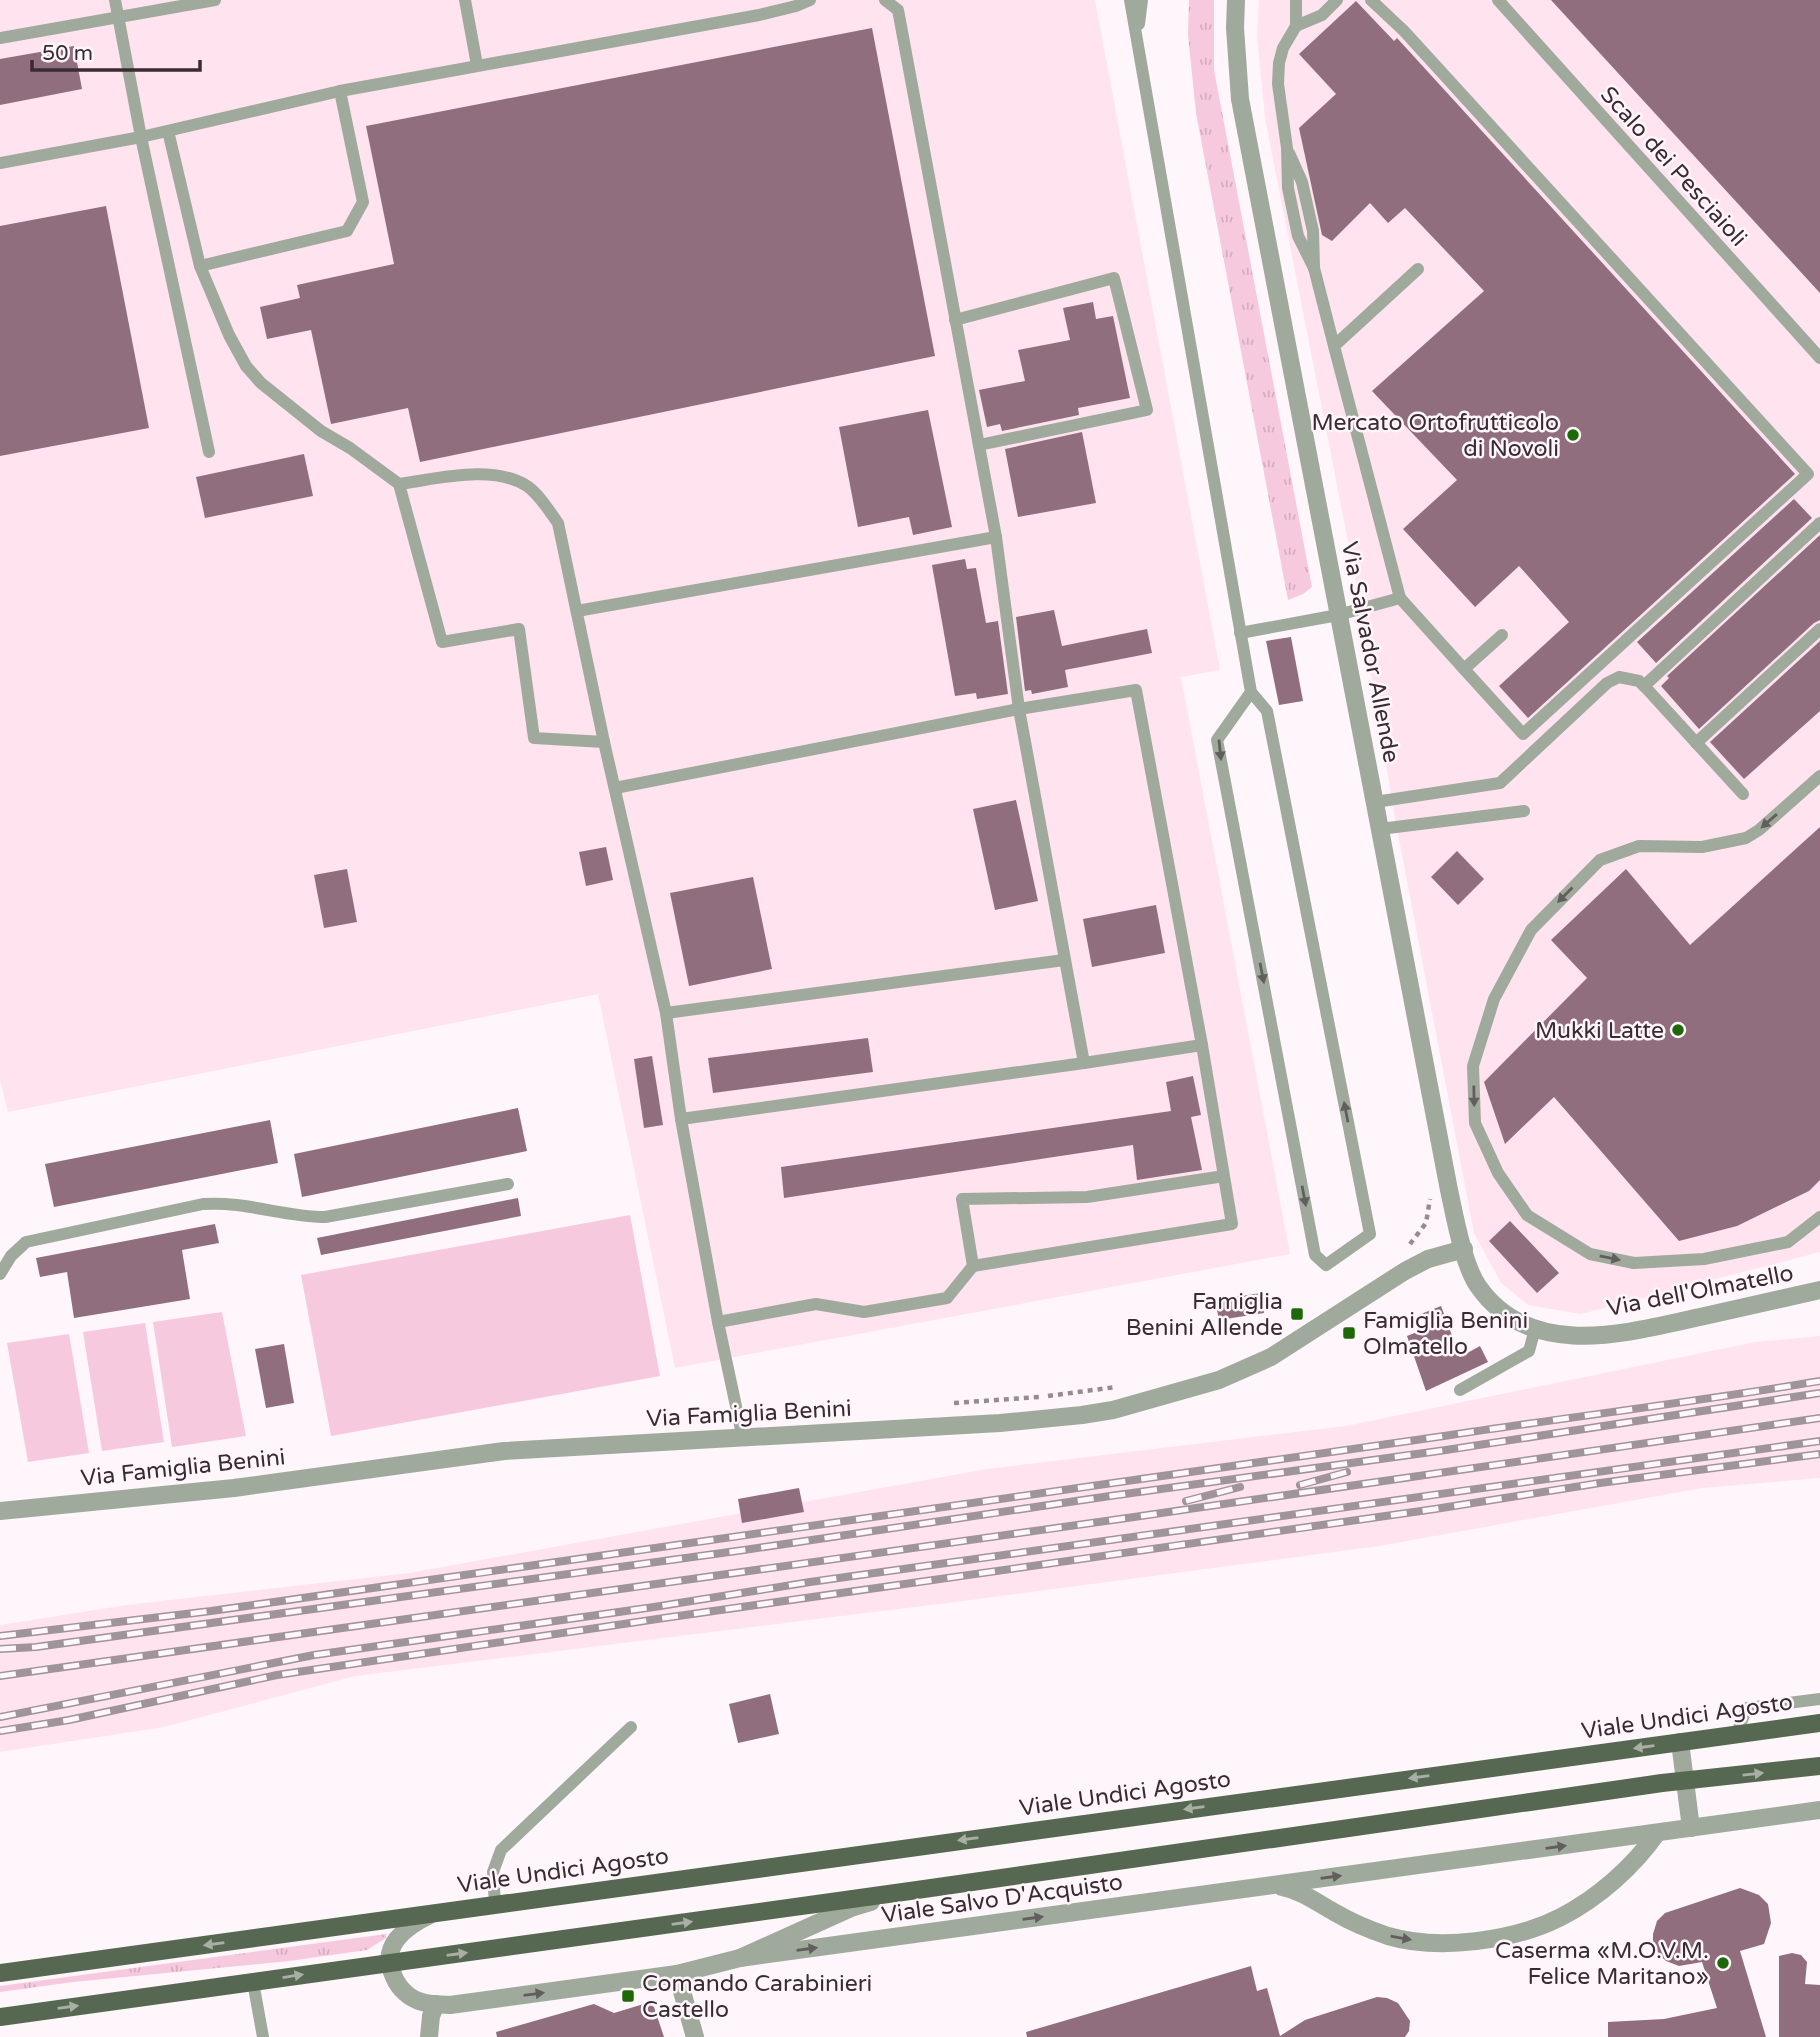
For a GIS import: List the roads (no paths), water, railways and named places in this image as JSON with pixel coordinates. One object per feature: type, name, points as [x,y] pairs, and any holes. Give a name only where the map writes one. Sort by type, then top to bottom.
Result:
[{"type":"main road","name":"Viale Undici Agosto","points":[[0,1973],[1820,1723]]},
{"type":"main road","points":[[0,2017],[1685,1780],[1820,1766]]},
{"type":"street","name":"Via Salvador Allende","points":[[1236,0],[1236,62],[1240,99],[1449,1190],[1464,1249]]},
{"type":"street","name":"Via dell'Olmatello","points":[[1464,1249],[1477,1285],[1505,1314],[1535,1329],[1570,1336],[1627,1333],[1820,1290]]},
{"type":"street","name":"Via Famiglia Benini","points":[[0,1511],[234,1488],[504,1451],[1082,1415],[1147,1402],[1242,1371],[1271,1357],[1405,1271],[1428,1259],[1464,1249]]},
{"type":"street","points":[[1680,1742],[1691,1828]]},
{"type":"street","name":"Viale Salvo D'Acquisto","points":[[740,1958],[1820,1810]]},
{"type":"street","name":"Viale Salvo D'Acquisto","points":[[1271,1885],[1307,1895],[1336,1913],[1390,1936],[1423,1942],[1479,1941],[1529,1929],[1579,1907],[1623,1871],[1657,1833]]},
{"type":"street","points":[[389,1964],[394,1979],[406,1994],[420,2002],[450,2005],[569,1990],[677,1974],[740,1958],[851,1908],[910,1891]]},
{"type":"street","name":"Viale Undici Agosto","points":[[389,1964],[389,1952],[397,1937],[412,1924],[437,1912]]},
{"type":"street","points":[[677,1974],[695,2037]]},
{"type":"street","points":[[429,2037],[431,2016],[436,2004]]},
{"type":"lane","points":[[115,0],[141,137],[209,452]]},
{"type":"lane","points":[[0,38],[215,0]]},
{"type":"lane","points":[[465,0],[477,65]]},
{"type":"lane","points":[[0,163],[141,137],[340,92],[477,65],[760,15],[810,0]]},
{"type":"lane","points":[[885,0],[898,10],[996,537],[1019,709],[1084,1063]]},
{"type":"lane","points":[[1130,0],[1251,692],[1267,712],[1370,1234],[1326,1265],[1315,1255],[1217,740],[1251,692]]},
{"type":"lane","points":[[1138,35],[1142,0]]},
{"type":"lane","points":[[1296,0],[1296,26],[1283,48],[1278,84],[1287,148],[1288,188],[1298,236],[1314,268],[1400,598],[1523,734],[1808,474],[1413,41],[1371,0]]},
{"type":"lane","points":[[1296,26],[1322,15],[1337,0]]},
{"type":"lane","name":"Scalo dei Pesciaioli","points":[[1498,0],[1820,358]]},
{"type":"lane","points":[[200,266],[347,230],[363,202],[340,92]]},
{"type":"lane","points":[[168,131],[200,266],[229,335],[247,366],[261,383],[321,431],[350,448],[399,484],[442,642],[519,629],[534,738],[604,742]]},
{"type":"lane","points":[[1334,346],[1418,269]]},
{"type":"lane","points":[[955,320],[1114,278],[1147,410],[979,445]]},
{"type":"lane","points":[[399,484],[486,474],[506,477],[527,486],[544,503],[558,523],[604,742],[666,1013],[681,1119],[718,1322],[743,1438]]},
{"type":"lane","points":[[1644,686],[1820,523]]},
{"type":"lane","points":[[577,611],[996,537]]},
{"type":"lane","points":[[1240,634],[1338,615],[1400,598]]},
{"type":"lane","points":[[1696,743],[1820,629]]},
{"type":"lane","points":[[1464,669],[1502,635]]},
{"type":"lane","points":[[1375,802],[1500,783],[1607,683],[1619,677],[1639,681],[1743,794]]},
{"type":"lane","points":[[615,788],[1019,709],[1136,690],[1233,1224],[973,1266],[947,1298],[864,1312],[816,1304],[718,1322]]},
{"type":"lane","points":[[1820,776],[1759,830],[1746,838],[1702,847],[1639,846],[1600,860],[1531,930],[1493,999],[1473,1066],[1475,1123],[1498,1173],[1527,1215],[1590,1254],[1634,1263],[1704,1259],[1788,1242],[1820,1217]]},
{"type":"lane","points":[[1380,829],[1524,811]]},
{"type":"lane","points":[[666,1013],[1064,960]]},
{"type":"lane","points":[[681,1119],[1202,1045]]},
{"type":"lane","points":[[973,1266],[962,1199],[1087,1198],[1224,1176]]},
{"type":"lane","points":[[0,1274],[18,1247],[37,1238],[203,1204],[233,1204],[325,1217],[508,1184]]},
{"type":"lane","points":[[1461,1390],[1529,1351],[1535,1329]]},
{"type":"lane","points":[[1736,1735],[1747,1708],[1820,1699]]},
{"type":"lane","points":[[495,1904],[493,1872],[501,1850],[631,1727]]},
{"type":"lane","points":[[253,1982],[263,2037]]},
{"type":"railway","points":[[0,1636],[211,1611],[1820,1381]]},
{"type":"railway","points":[[0,1649],[36,1647],[744,1550],[1446,1450],[1820,1393]]},
{"type":"railway","points":[[0,1676],[1820,1418]]},
{"type":"railway","points":[[0,1717],[314,1655],[810,1582],[1820,1441]]},
{"type":"railway","points":[[0,1731],[69,1720],[277,1675],[1600,1483],[1820,1454]]},
{"type":"railway","points":[[1300,1485],[1347,1472]]},
{"type":"railway","points":[[1186,1501],[1240,1487]]},
{"type":"place","name":"Mercato Ortofrutticolo di Novoli","points":[[1573,435]]},
{"type":"place","name":"Mukki Latte","points":[[1678,1030]]},
{"type":"place","name":"Famiglia Benini Allende","points":[[1297,1314]]},
{"type":"place","name":"Famiglia Benini Olmatello","points":[[1349,1333]]},
{"type":"place","name":"Caserma «M.O.V.M. Felice Maritano»","points":[[1723,1963]]},
{"type":"place","name":"Comando Carabinieri Castello","points":[[628,1996]]}]
